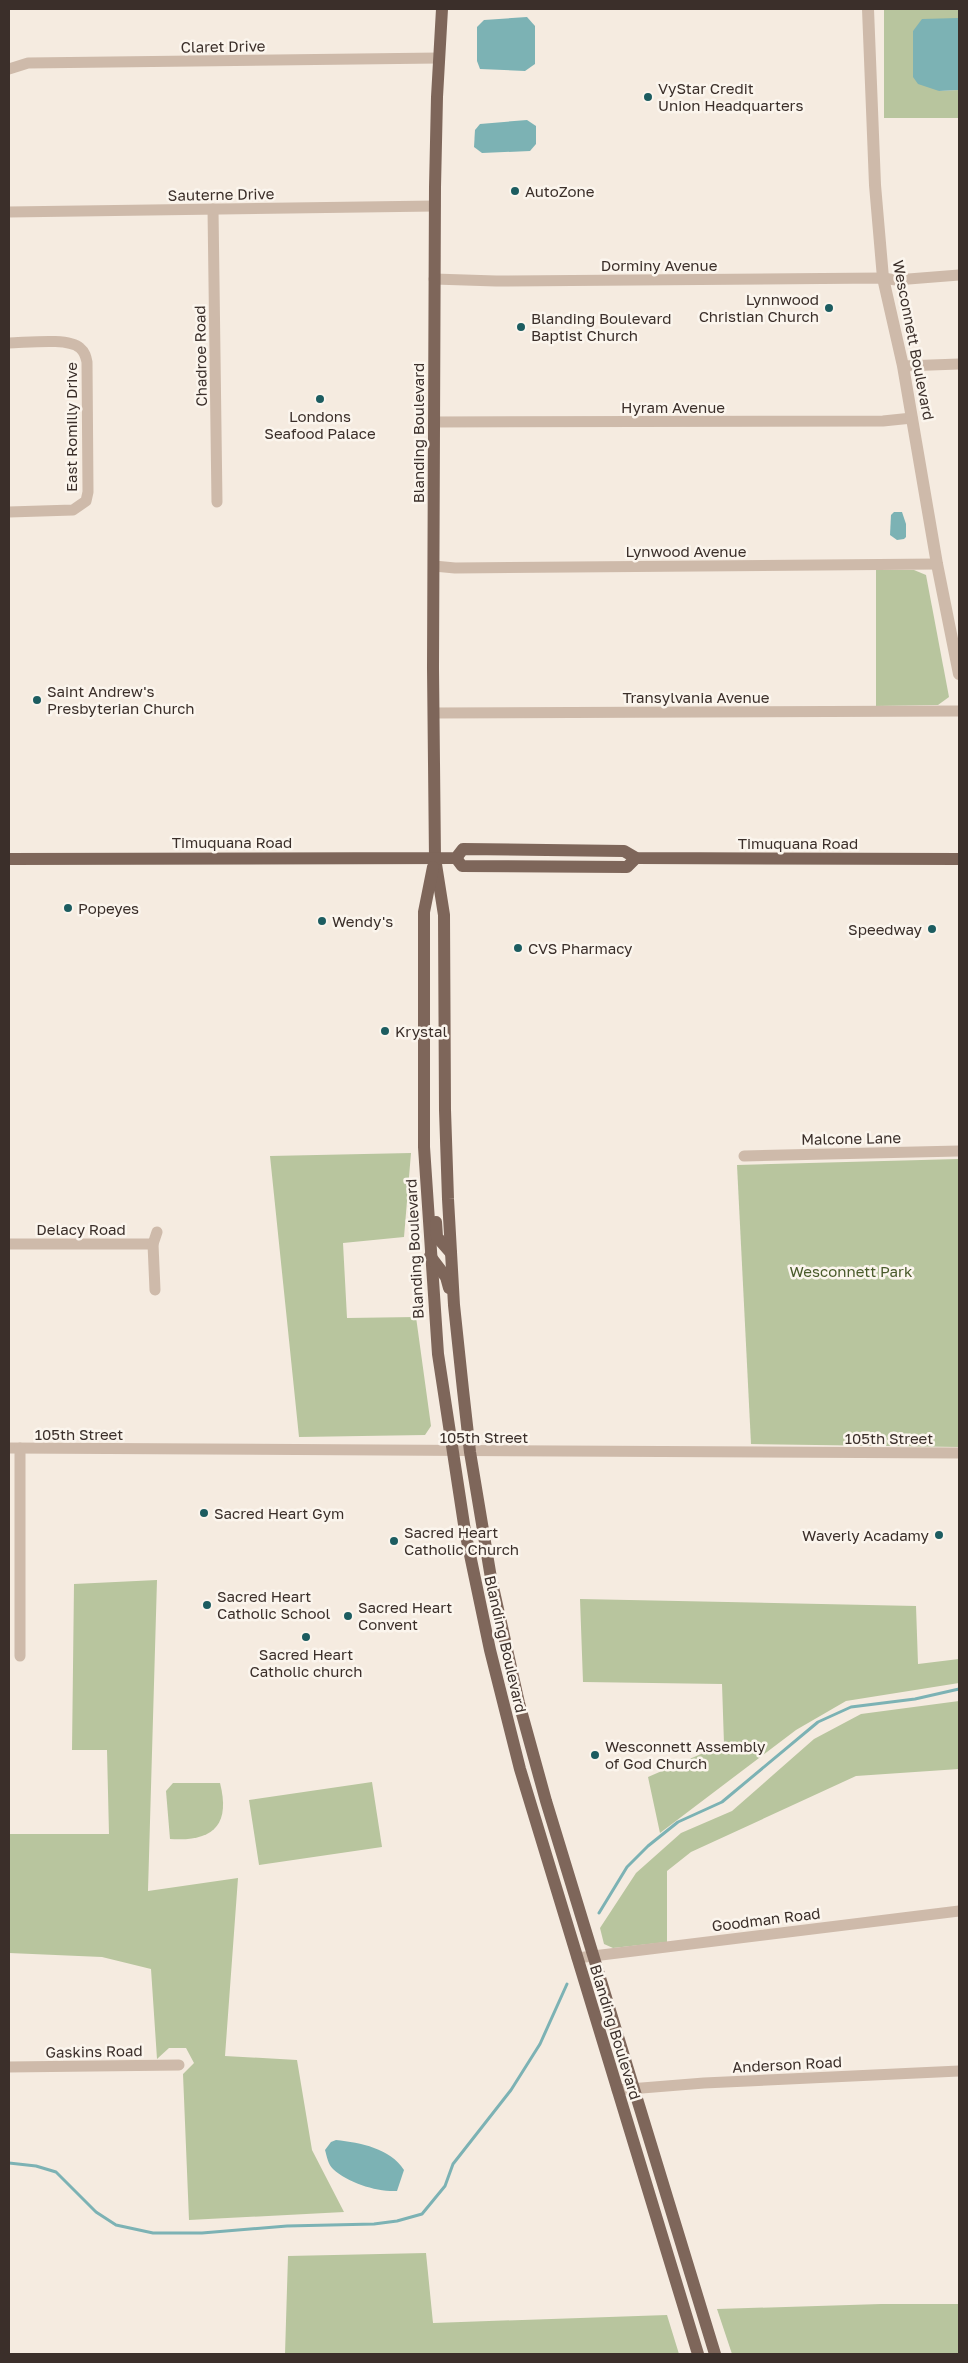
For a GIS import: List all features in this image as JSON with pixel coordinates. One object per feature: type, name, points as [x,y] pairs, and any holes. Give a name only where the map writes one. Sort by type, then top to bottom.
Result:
[{"type":"main road","name":"Blanding Boulevard","points":[[442,9],[439,58],[434,279],[435,858],[444,915],[445,1110],[454,1305],[470,1452],[491,1578],[505,1646],[546,1801],[714,2354]]},
{"type":"main road","name":"Timuquana Road","points":[[9,859],[456,858],[463,849],[624,851],[636,858],[959,859]]},
{"type":"main road","name":"Blanding Boulevard","points":[[435,858],[424,912],[426,1171],[430,1256],[438,1354],[467,1539],[490,1650],[530,1806],[698,2354]]},
{"type":"main road","points":[[426,1171],[435,1187],[437,1237],[451,1253]]},
{"type":"main road","points":[[430,1256],[446,1277],[454,1305]]},
{"type":"main road","points":[[663,2241],[679,2239]]},
{"type":"street","name":"Wesconnett Boulevard","points":[[868,9],[875,186],[883,278],[903,366],[937,564],[959,674]]},
{"type":"street","name":"Claret Drive","points":[[9,70],[28,63],[439,58]]},
{"type":"street","name":"Sauterne Drive","points":[[9,212],[435,206]]},
{"type":"street","name":"Chadroe Road","points":[[213,210],[217,502]]},
{"type":"street","name":"Dorminy Avenue","points":[[434,279],[496,282],[883,278],[896,280],[959,275]]},
{"type":"street","name":"East Romilly Drive","points":[[9,343],[67,342],[80,348],[87,362],[88,483],[86,501],[81,506],[66,511],[9,512]]},
{"type":"street","points":[[903,366],[959,364]]},
{"type":"street","name":"Hyram Avenue","points":[[434,422],[882,421],[912,418]]},
{"type":"street","name":"Lynwood Avenue","points":[[434,566],[455,568],[937,564]]},
{"type":"street","name":"Transylvania Avenue","points":[[434,713],[959,711]]},
{"type":"street","name":"Malcone Lane","points":[[744,1156],[959,1151]]},
{"type":"street","points":[[155,1290],[153,1244],[157,1232]]},
{"type":"street","name":"Delacy Road","points":[[9,1244],[153,1244]]},
{"type":"street","points":[[14,1448],[20,1656]]},
{"type":"street","name":"105th Street","points":[[14,1448],[452,1452],[959,1453]]},
{"type":"street","points":[[490,1650],[505,1646]]},
{"type":"street","points":[[530,1806],[546,1801]]},
{"type":"street","name":"Goodman Road","points":[[577,1958],[959,1911]]},
{"type":"street","name":"Gaskins Road","points":[[9,2067],[179,2065]]},
{"type":"street","name":"Anderson Road","points":[[617,2090],[704,2083],[959,2072]]},
{"type":"green space","points":[[884,9],[959,9],[959,19],[913,31],[939,91],[959,90],[959,118],[884,118]]},
{"type":"green space","points":[[876,570],[914,570],[926,575],[949,697],[938,705],[876,706]]},
{"type":"green space","points":[[411,1153],[404,1237],[343,1243],[347,1318],[416,1317],[431,1426],[425,1435],[299,1437],[270,1156]]},
{"type":"green space","name":"Wesconnett Park","points":[[959,1159],[959,1447],[751,1444],[737,1165]]},
{"type":"green space","points":[[157,1580],[148,1891],[238,1878],[225,2056],[297,2060],[312,2150],[344,2212],[189,2220],[183,2074],[194,2063],[186,2048],[169,2048],[157,2059],[151,1969],[102,1957],[9,1953],[9,1834],[109,1834],[107,1750],[72,1750],[74,1584]]},
{"type":"green space","points":[[580,1599],[916,1606],[918,1664],[959,1659],[959,1683],[846,1701],[796,1730],[660,1833],[648,1777],[724,1744],[722,1684],[583,1682]]},
{"type":"green space","points":[[959,1701],[959,1769],[856,1776],[691,1852],[667,1871],[667,1942],[613,1948],[604,1944],[600,1928],[636,1873],[681,1833],[732,1811],[814,1739],[861,1714]]},
{"type":"green space","points":[[372,1782],[382,1847],[259,1865],[249,1800]]},
{"type":"green space","points":[[173,1783],[220,1783],[223,1810],[215,1828],[197,1838],[170,1839],[166,1791]]},
{"type":"green space","points":[[426,2253],[433,2323],[667,2315],[679,2354],[285,2354],[288,2256]]},
{"type":"green space","points":[[881,2304],[959,2304],[959,2354],[732,2354],[717,2309]]},
{"type":"water","points":[[527,17],[535,26],[535,64],[525,71],[480,69],[477,61],[477,27],[484,20]]},
{"type":"water","points":[[958,18],[959,90],[939,91],[918,84],[913,77],[913,31],[922,19]]},
{"type":"water","points":[[527,120],[536,126],[536,144],[530,151],[482,153],[474,147],[475,130],[480,124]]},
{"type":"water","points":[[894,512],[902,512],[906,524],[906,537],[904,539],[897,540],[890,535],[891,515]]},
{"type":"water","points":[[336,2140],[365,2145],[391,2156],[404,2170],[397,2191],[363,2186],[333,2169],[325,2150],[331,2142]]},
{"type":"waterway","points":[[599,1913],[627,1867],[648,1846],[678,1822],[722,1802],[818,1722],[851,1707],[915,1699],[959,1689]]},
{"type":"waterway","points":[[9,2163],[36,2166],[56,2172],[96,2212],[116,2225],[153,2233],[202,2233],[287,2226],[374,2224],[397,2221],[422,2214],[445,2186],[453,2164],[511,2090],[540,2044],[567,1984]]},
{"type":"place","name":"VyStar Credit Union Headquarters","points":[[648,97]]},
{"type":"place","name":"AutoZone","points":[[515,191]]},
{"type":"place","name":"Lynnwood Christian Church","points":[[829,308]]},
{"type":"place","name":"Blanding Boulevard Baptist Church","points":[[521,327]]},
{"type":"place","name":"Londons Seafood Palace","points":[[320,399]]},
{"type":"place","name":"Saint Andrew's Presbyterian Church","points":[[37,700]]},
{"type":"place","name":"Popeyes","points":[[68,908]]},
{"type":"place","name":"Wendy's","points":[[322,921]]},
{"type":"place","name":"Speedway","points":[[932,929]]},
{"type":"place","name":"CVS Pharmacy","points":[[518,948]]},
{"type":"place","name":"Krystal","points":[[385,1031]]},
{"type":"place","name":"Sacred Heart Gym","points":[[204,1513]]},
{"type":"place","name":"Waverly Acadamy","points":[[939,1535]]},
{"type":"place","name":"Sacred Heart Catholic Church","points":[[394,1541]]},
{"type":"place","name":"Sacred Heart Catholic School","points":[[207,1605]]},
{"type":"place","name":"Sacred Heart Convent","points":[[348,1616]]},
{"type":"place","name":"Sacred Heart Catholic church","points":[[306,1637]]},
{"type":"place","name":"Wesconnett Assembly of God Church","points":[[595,1755]]}]
